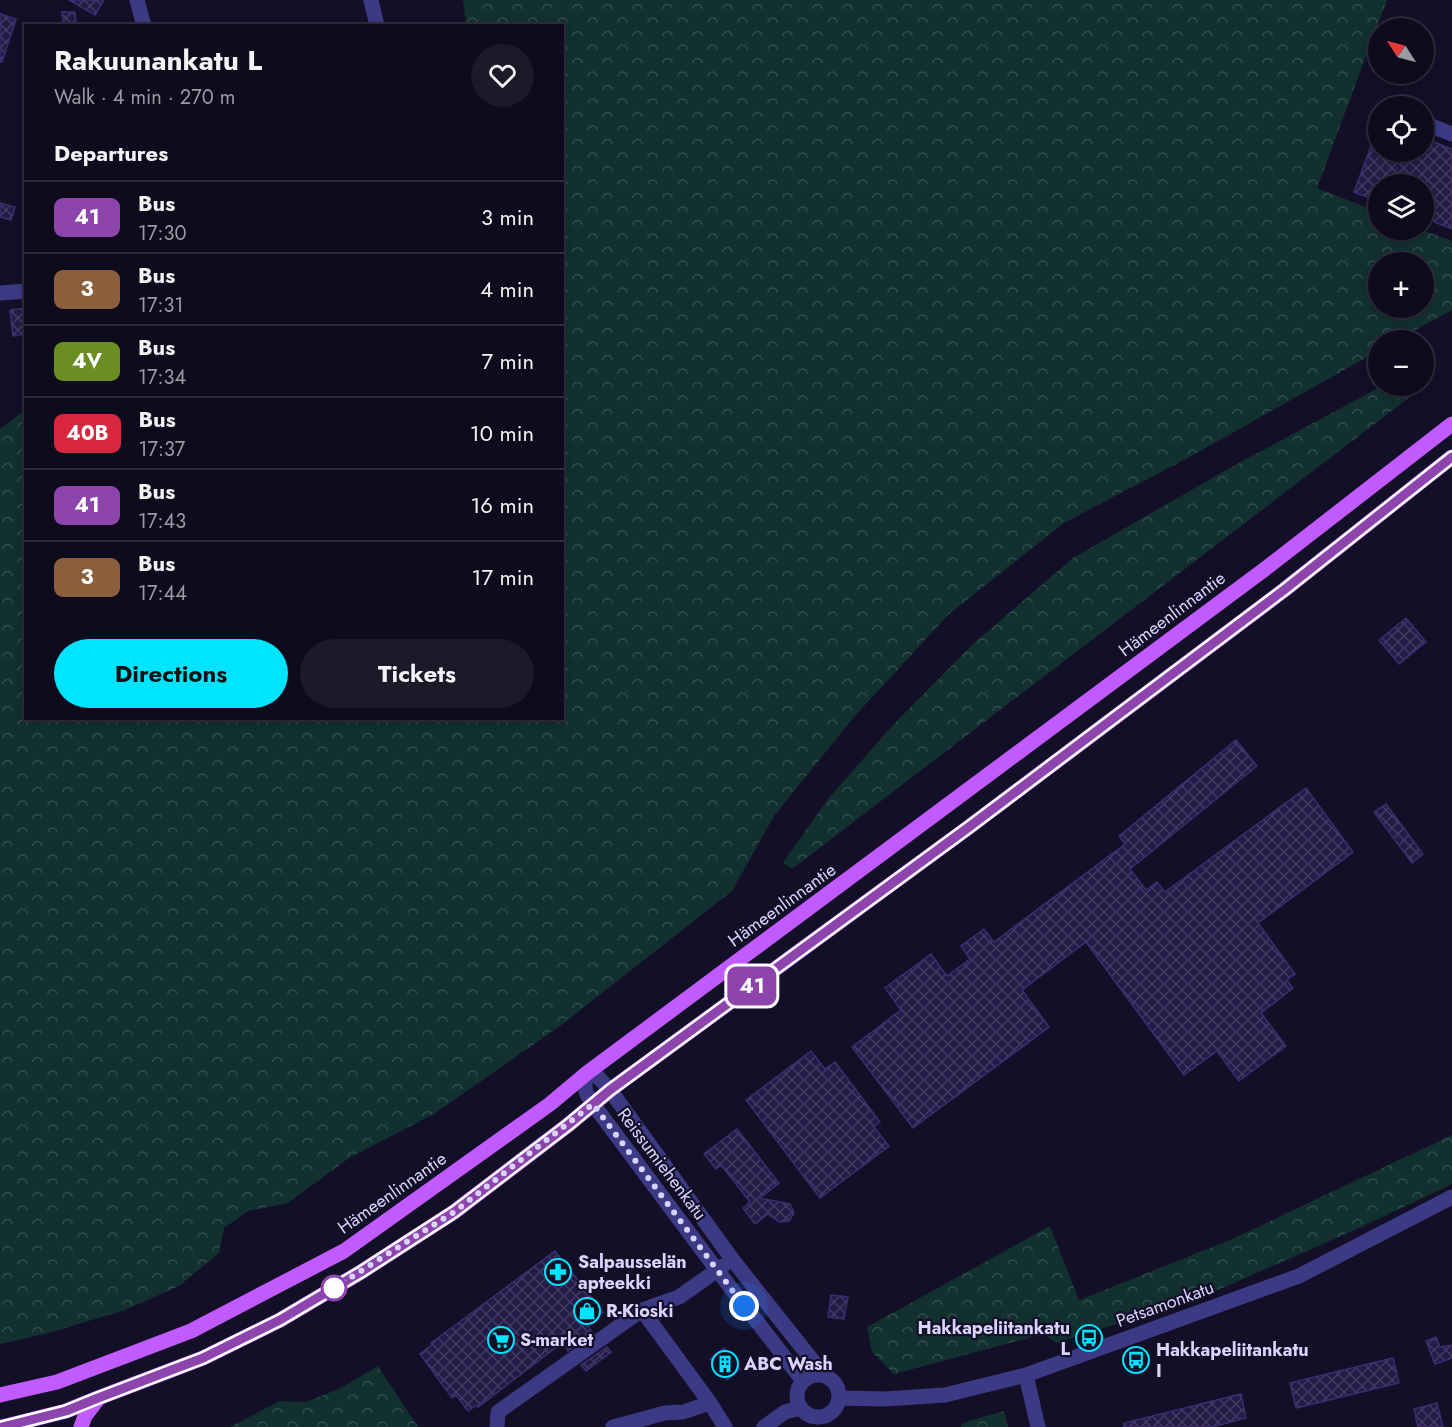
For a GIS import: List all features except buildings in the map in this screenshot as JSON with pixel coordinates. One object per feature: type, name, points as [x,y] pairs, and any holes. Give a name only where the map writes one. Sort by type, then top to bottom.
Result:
[{"type":"main road","name":"Hämeenlinnantie","points":[[0,1395],[57,1382],[191,1331],[344,1251],[550,1104],[587,1073],[1265,569],[1452,424]]},
{"type":"main road","points":[[2,1427],[48,1415],[98,1398],[203,1358],[280,1320],[361,1272],[454,1212],[610,1090],[998,806],[1284,590],[1452,457]]},
{"type":"main road","points":[[81,1427],[85,1416],[98,1398]]},
{"type":"main road","points":[[48,1415],[59,1418],[72,1427]]},
{"type":"street","points":[[137,0],[143,24]]},
{"type":"street","points":[[371,0],[377,24]]},
{"type":"street","points":[[1434,127],[1452,134]]},
{"type":"street","points":[[0,293],[24,291]]},
{"type":"street","name":"Reissumiehenkatu","points":[[803,1381],[593,1104],[585,1092],[584,1084],[587,1073],[597,1076],[610,1090],[732,1259],[824,1375]]},
{"type":"street","name":"Petsamonkatu","points":[[839,1398],[864,1400],[945,1395],[1026,1375],[1299,1276],[1452,1197]]},
{"type":"street","points":[[497,1427],[498,1412],[642,1310],[679,1297],[732,1259]]},
{"type":"street","points":[[642,1310],[725,1427]]},
{"type":"street","points":[[813,1375],[824,1375],[836,1384],[839,1398],[832,1411],[819,1417],[806,1413],[800,1408],[797,1394],[803,1381],[813,1375]]},
{"type":"street","points":[[1026,1375],[1038,1427]]},
{"type":"street","points":[[613,1427],[666,1413],[683,1412],[710,1403]]},
{"type":"street","points":[[764,1427],[785,1412],[800,1408]]},
{"type":"green space","points":[[463,0],[1387,0],[1380,18],[1368,18],[1368,51],[1317,188],[1368,208],[1368,240],[1434,240],[1434,234],[1452,241],[1452,310],[1415,330],[1368,330],[1368,357],[1195,454],[1064,523],[949,614],[854,717],[774,816],[732,891],[560,1026],[434,1114],[349,1158],[288,1203],[248,1211],[224,1228],[219,1253],[179,1286],[125,1310],[45,1334],[0,1344],[0,429],[24,411],[24,720],[564,720],[564,24],[466,24]]},
{"type":"green space","points":[[1368,394],[1368,396],[1411,396],[792,869],[783,863],[828,799],[891,727],[973,644],[1073,558],[1228,469]]},
{"type":"green space","points":[[1452,1135],[1452,1184],[1357,1229],[1202,1297],[1056,1343],[1043,1334],[894,1374],[872,1352],[867,1327],[1050,1226],[1079,1300],[1230,1240]]},
{"type":"green space","points":[[378,1366],[418,1427],[230,1427],[280,1401],[306,1402],[341,1388]]},
{"type":"green space","points":[[1004,1411],[1008,1427],[961,1427],[962,1423]]},
{"type":"bus line","name":"41","points":[[2,1427],[66,1411],[203,1358],[280,1320],[361,1272],[454,1212],[610,1090],[969,827],[1284,590],[1452,457]]},
{"type":"place","name":"Salpausselän apteekki","points":[[558,1272]]},
{"type":"place","name":"R-Kioski","points":[[587,1311]]},
{"type":"place","name":"Hakkapeliitankatu L","points":[[1089,1338]]},
{"type":"place","name":"S-market","points":[[501,1340]]},
{"type":"place","name":"Hakkapeliitankatu I","points":[[1136,1360]]},
{"type":"place","name":"ABC Wash","points":[[725,1364]]},
{"type":"route","points":[[334,1288],[454,1212],[593,1104],[744,1306]]}]
